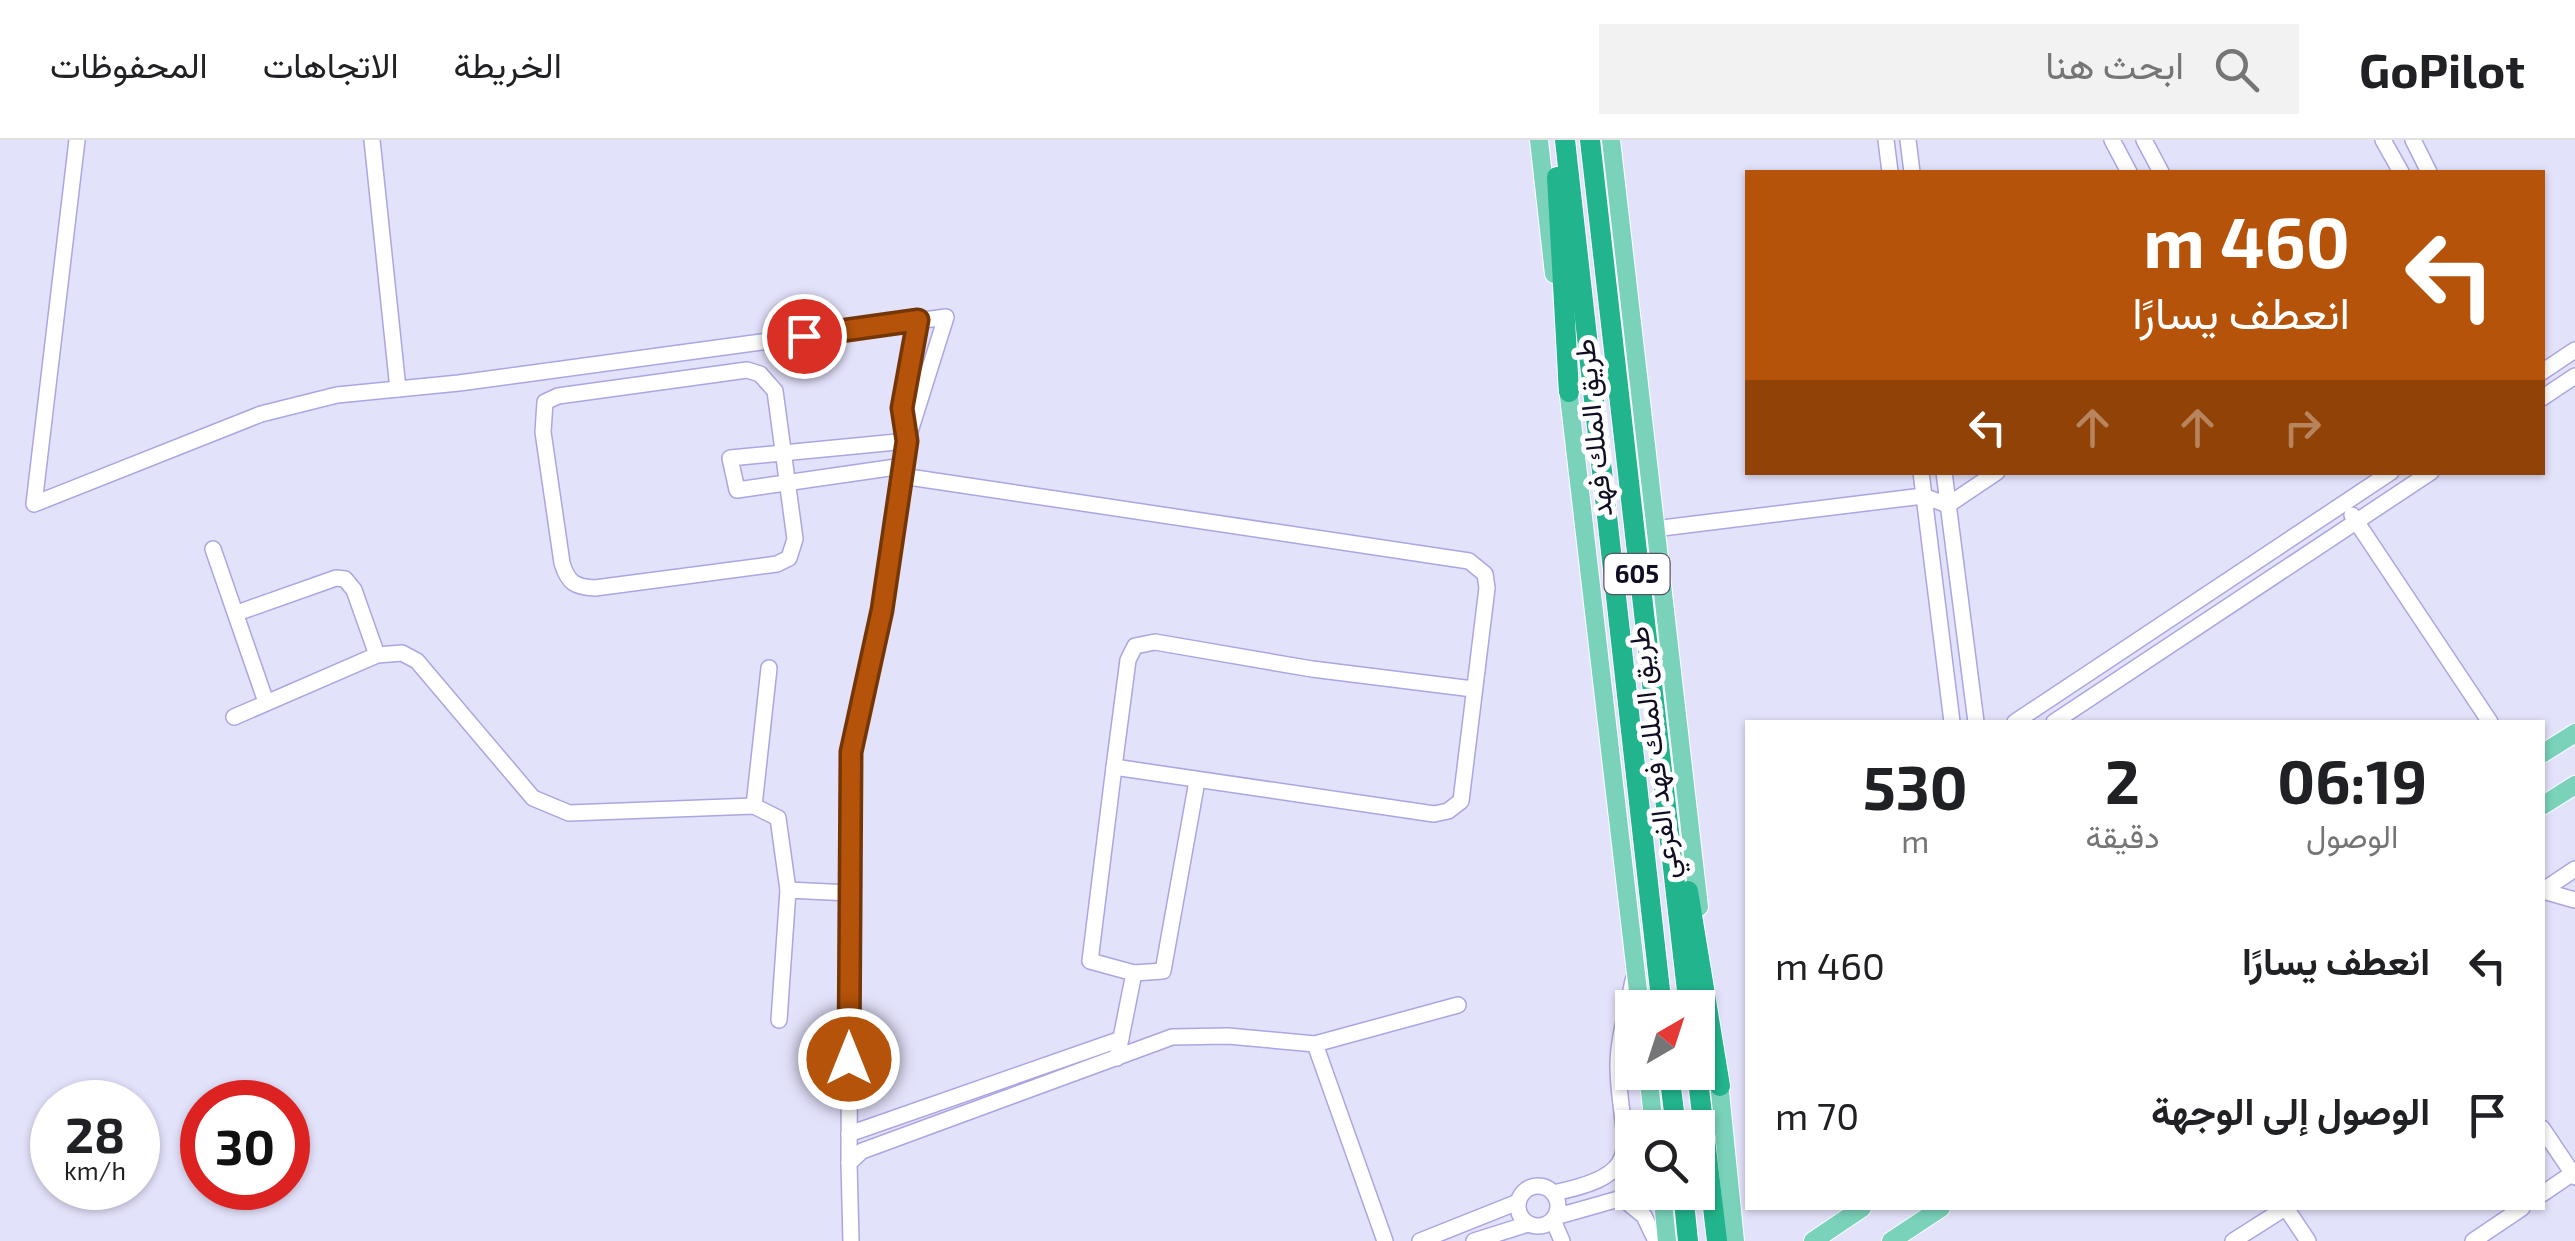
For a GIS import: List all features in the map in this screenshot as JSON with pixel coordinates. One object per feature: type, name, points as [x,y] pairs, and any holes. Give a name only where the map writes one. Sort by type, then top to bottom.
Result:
[{"type":"highway","points":[[1556,140],[1568,392]]},
{"type":"highway","name":"طريق الملك فهد","points":[[1565,140],[1660,990]]},
{"type":"highway","name":"طريق الملك فهد","points":[[1590,140],[1687,990]]},
{"type":"highway","points":[[1643,619],[1720,1086]]},
{"type":"highway","points":[[1698,1090],[1716,1241]]},
{"type":"highway","points":[[1685,1210],[1688,1241]]},
{"type":"main road","name":"طريق الملك فهد الفرعي","points":[[1539,140],[1638,990]]},
{"type":"main road","name":"طريق الملك فهد الفرعي","points":[[1611,140],[1720,1086],[1733,1232]]},
{"type":"main road","points":[[2545,752],[2575,732]]},
{"type":"main road","points":[[2545,804],[2575,784]]},
{"type":"main road","points":[[1664,1210],[1667,1241]]},
{"type":"main road","points":[[1814,1241],[1859,1210]]},
{"type":"main road","points":[[1891,1241],[1939,1210]]},
{"type":"main road","points":[[1733,1232],[1744,1241]]},
{"type":"street","points":[[77,140],[34,504],[262,414],[337,395],[946,316],[907,441],[882,610],[851,752],[850,1241]]},
{"type":"street","points":[[372,140],[398,389]]},
{"type":"street","points":[[1886,140],[1890,170]]},
{"type":"street","points":[[1908,140],[1912,170]]},
{"type":"street","points":[[2112,140],[2128,170]]},
{"type":"street","points":[[2144,140],[2160,170]]},
{"type":"street","points":[[2383,140],[2398,170]]},
{"type":"street","points":[[2399,170],[2416,147],[2429,170]]},
{"type":"street","points":[[907,441],[902,408],[918,320]]},
{"type":"street","points":[[2545,370],[2575,350]]},
{"type":"street","points":[[747,370],[760,374],[775,390],[783,453],[795,539],[789,558],[777,564],[595,588],[576,587],[567,578],[542,412],[545,402],[558,396],[747,370]]},
{"type":"street","points":[[2545,391],[2575,376]]},
{"type":"street","points":[[907,441],[730,458],[737,490],[902,471],[1469,562],[1485,574],[1487,588],[1461,801],[1448,811],[1434,814],[1114,767]]},
{"type":"street","points":[[1921,475],[1952,720]]},
{"type":"street","points":[[1923,496],[1940,475]]},
{"type":"street","points":[[1943,475],[1976,720]]},
{"type":"street","points":[[1948,506],[1993,475]]},
{"type":"street","points":[[2019,720],[2387,475]]},
{"type":"street","points":[[2057,720],[2428,475]]},
{"type":"street","points":[[1654,529],[1923,496],[1948,506]]},
{"type":"street","points":[[2344,504],[2489,720]]},
{"type":"street","points":[[212,549],[266,702]]},
{"type":"street","points":[[237,613],[336,578],[345,579],[354,590],[376,656]]},
{"type":"street","points":[[1196,781],[1163,971],[1134,973],[1090,962],[1128,660],[1135,646],[1155,642],[1312,669],[1473,689]]},
{"type":"street","points":[[234,717],[376,656],[402,653],[416,661],[533,798],[570,813],[754,806],[778,818],[788,890],[779,1020]]},
{"type":"street","points":[[754,806],[769,668]]},
{"type":"street","points":[[2545,889],[2575,870]]},
{"type":"street","points":[[788,890],[850,894]]},
{"type":"street","points":[[2545,892],[2575,900]]},
{"type":"street","points":[[1536,1230],[1519,1213],[1518,1202],[1524,1192],[1534,1186],[1553,1193],[1590,1186],[1611,1175],[1623,1159],[1626,1144],[1618,1062],[1636,967]]},
{"type":"street","points":[[1117,1058],[1134,973]]},
{"type":"street","points":[[849,1163],[862,1152],[1172,1037],[1228,1036],[1316,1044],[1458,1005]]},
{"type":"street","points":[[849,1134],[1121,1038]]},
{"type":"street","points":[[1316,1044],[1385,1241]]},
{"type":"street","points":[[2545,1132],[2574,1175],[2545,1192]]},
{"type":"street","points":[[1553,1193],[1558,1205],[1554,1218],[1562,1241]]},
{"type":"street","points":[[1474,1241],[1536,1230],[1554,1218],[1622,1198],[1644,1216],[1656,1241]]},
{"type":"street","points":[[1420,1241],[1518,1202]]},
{"type":"street","points":[[2233,1241],[2282,1210]]},
{"type":"street","points":[[2286,1210],[2308,1241]]},
{"type":"street","points":[[2473,1241],[2519,1210]]},
{"type":"route","points":[[804,336],[918,320],[902,408],[907,441],[882,610],[851,752],[849,1059]]}]
